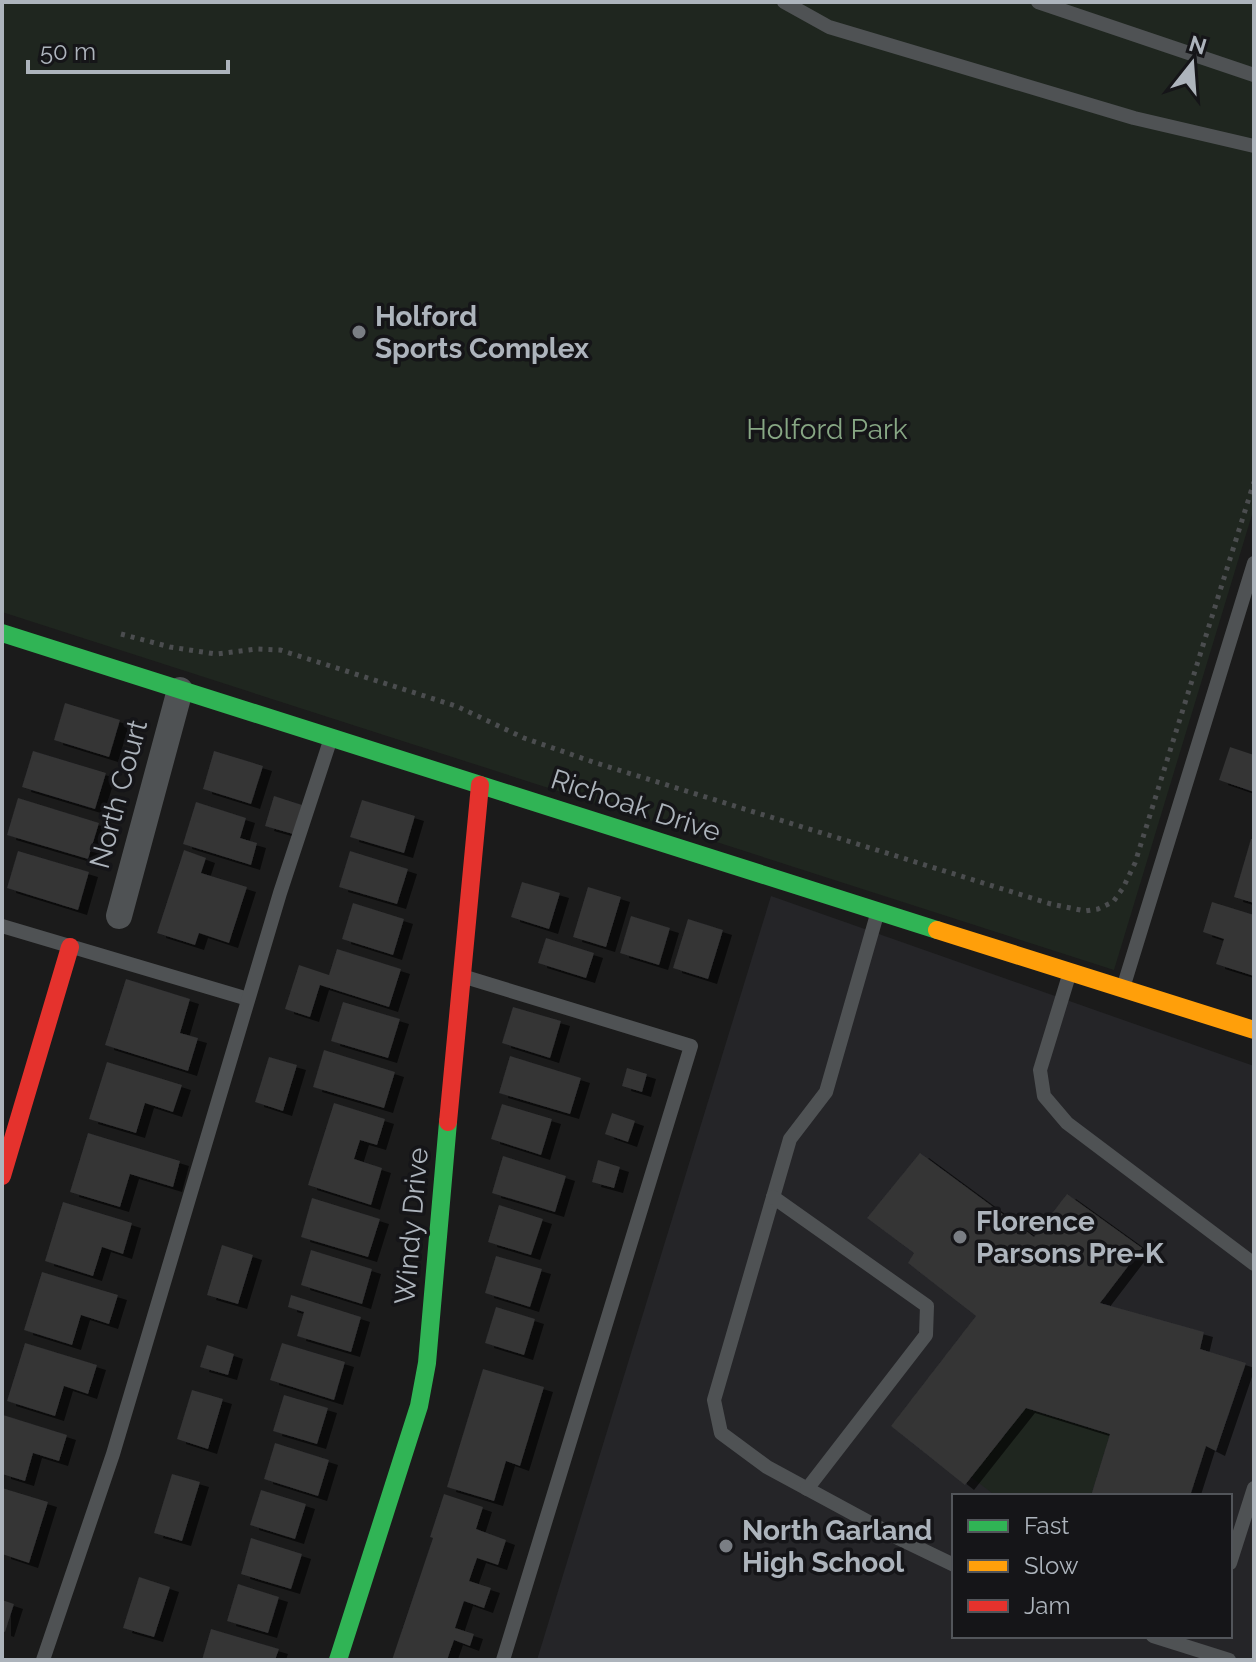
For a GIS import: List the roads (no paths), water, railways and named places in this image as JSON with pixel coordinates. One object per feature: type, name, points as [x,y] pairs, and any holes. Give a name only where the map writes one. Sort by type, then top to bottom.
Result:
[{"type":"street","name":"Richoak Drive","points":[[3,638],[180,690],[1254,1030]]},
{"type":"street","name":"North Court","points":[[119,916],[180,690]]},
{"type":"street","name":"Windy Drive","points":[[338,1660],[419,1406],[427,1363],[480,785]]},
{"type":"street","points":[[2,1176],[10,1123],[70,947]]},
{"type":"lane","points":[[784,2],[829,27],[1119,113],[1254,146]]},
{"type":"lane","points":[[1038,2],[1254,75]]},
{"type":"lane","points":[[1123,988],[1254,563]]},
{"type":"lane","points":[[43,1660],[113,1454],[280,893],[331,738]]},
{"type":"lane","points":[[878,911],[826,1092],[790,1139],[714,1400],[721,1433],[767,1467],[952,1564]]},
{"type":"lane","points":[[2,926],[248,999]]},
{"type":"lane","points":[[1070,972],[1040,1070],[1044,1096],[1067,1123],[1254,1264]]},
{"type":"lane","points":[[462,976],[691,1046],[503,1660]]},
{"type":"lane","points":[[773,1197],[927,1306],[926,1335],[807,1489]]},
{"type":"lane","points":[[1232,1557],[1254,1488]]},
{"type":"lane","points":[[1159,1638],[1229,1660]]},
{"type":"lane","points":[[1202,1652],[1206,1638]]},
{"type":"place","name":"Holford Sports Complex","points":[[359,332]]},
{"type":"place","name":"Florence Parsons Pre-K","points":[[960,1237]]},
{"type":"place","name":"North Garland High School","points":[[726,1546]]},
{"type":"park label","name":"Holford Park","points":[[827,429]]}]
